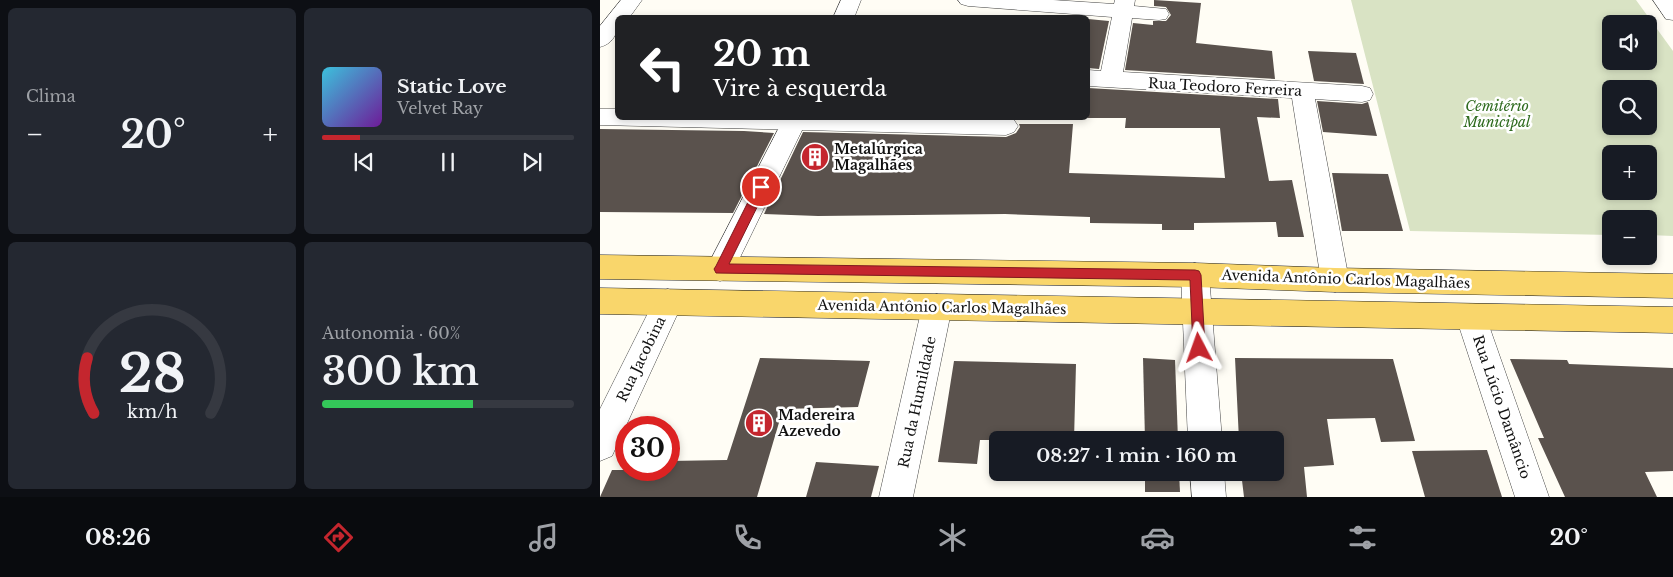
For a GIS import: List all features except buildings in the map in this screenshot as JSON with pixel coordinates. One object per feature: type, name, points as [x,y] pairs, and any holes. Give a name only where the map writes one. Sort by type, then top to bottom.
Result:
[{"type":"main road","name":"Avenida Antônio Carlos Magalhães","points":[[600,267],[1195,275],[1335,280],[1673,286]]},
{"type":"main road","name":"Avenida Antônio Carlos Magalhães","points":[[600,301],[1197,310],[1673,320]]},
{"type":"street","points":[[620,15],[632,0]]},
{"type":"street","points":[[844,15],[851,0]]},
{"type":"street","points":[[968,0],[1123,6],[1159,14]]},
{"type":"street","points":[[1663,0],[1673,14]]},
{"type":"street","points":[[1111,80],[1123,6]]},
{"type":"street","name":"Rua Teodoro Ferreira","points":[[1090,78],[1362,94]]},
{"type":"street","points":[[1302,92],[1335,280]]},
{"type":"street","points":[[600,117],[615,117]]},
{"type":"street","points":[[720,269],[795,120],[1006,126]]},
{"type":"street","points":[[1195,275],[1204,431]]},
{"type":"street","name":"Rua Jacobina","points":[[600,444],[668,302]]},
{"type":"street","name":"Rua da Humildade","points":[[896,497],[937,307]]},
{"type":"street","name":"Rua Lúcio Damâncio","points":[[1472,317],[1532,497]]},
{"type":"street","points":[[1208,481],[1209,497]]},
{"type":"green space","name":"Cemitério Municipal","points":[[1351,0],[1636,0],[1647,15],[1602,15],[1602,70],[1657,70],[1657,29],[1673,51],[1673,236],[1657,235],[1657,210],[1602,210],[1602,235],[1410,231]]},
{"type":"place","name":"Metalúrgica Magalhães","points":[[815,157]]},
{"type":"place","name":"Madereira Azevedo","points":[[759,423]]},
{"type":"route","points":[[761,187],[720,269],[1195,275],[1199,348]]}]
